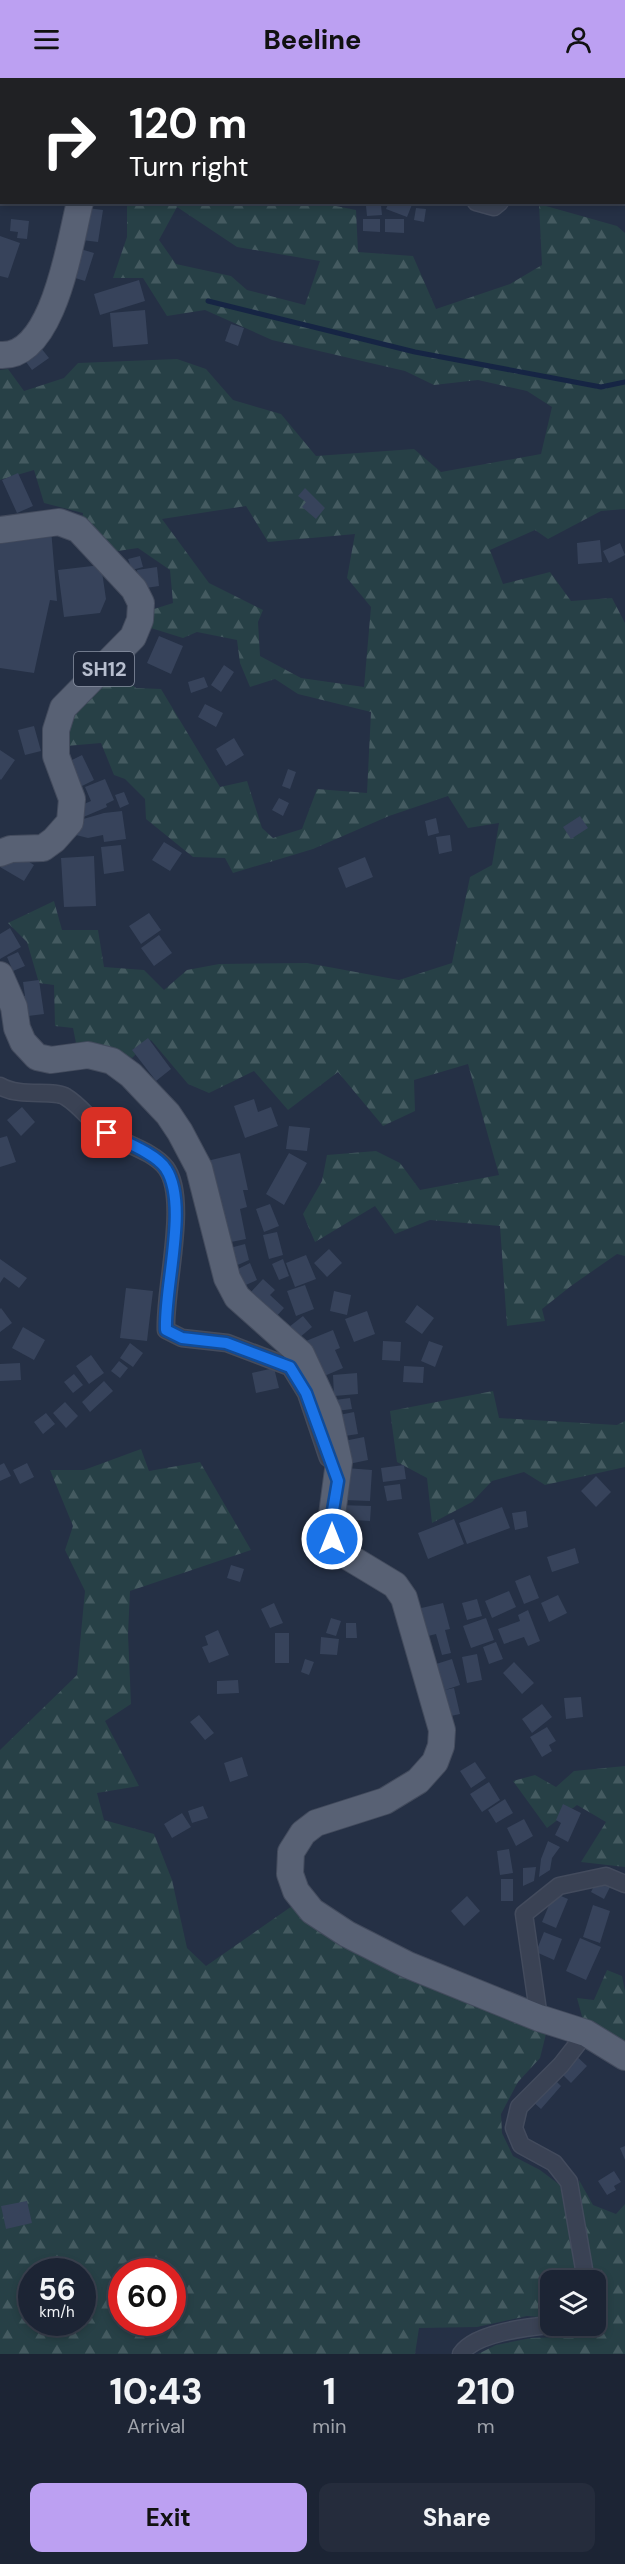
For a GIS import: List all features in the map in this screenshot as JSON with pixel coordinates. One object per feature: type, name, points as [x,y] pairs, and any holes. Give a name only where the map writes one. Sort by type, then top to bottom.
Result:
[{"type":"main road","points":[[0,355],[22,350],[35,339],[44,326],[62,273],[79,204]]},
{"type":"main road","name":"SH12","points":[[0,530],[59,522],[78,529],[134,589],[141,603],[140,620],[133,637],[63,708],[56,730],[56,756],[72,799],[70,822],[54,840],[43,848],[11,849],[0,853]]},
{"type":"main road","points":[[0,975],[14,1007],[17,1028],[23,1042],[37,1057],[51,1060],[88,1055],[112,1061],[131,1075],[168,1114],[180,1132],[200,1168],[226,1278],[237,1297],[301,1354],[328,1412],[339,1462],[331,1522],[332,1539],[342,1553],[395,1586],[404,1598],[442,1730],[441,1746],[435,1762],[410,1786],[385,1801],[316,1822],[303,1833],[291,1852],[290,1874],[297,1892],[312,1911],[346,1934],[408,1965],[539,2018],[586,2033],[625,2057]]},
{"type":"street","points":[[483,204],[494,207],[498,204]]},
{"type":"street","points":[[0,1086],[11,1092],[64,1095],[107,1133],[145,1152],[166,1168],[176,1197],[176,1233],[165,1311],[166,1330],[182,1338],[226,1343],[290,1367],[306,1393],[338,1481]]},
{"type":"street","points":[[539,2018],[524,1914],[559,1886],[606,1876],[625,1884]]},
{"type":"street","points":[[584,2270],[569,2182],[554,2163],[521,2145],[514,2128],[519,2107],[561,2065],[586,2033]]},
{"type":"street","points":[[461,2354],[480,2340],[527,2327],[540,2326]]},
{"type":"green space","points":[[127,204],[331,204],[356,210],[358,252],[413,256],[436,309],[510,284],[542,265],[539,204],[617,226],[625,233],[625,509],[601,511],[548,539],[535,530],[490,550],[503,584],[550,572],[571,601],[612,598],[625,623],[625,1256],[617,1254],[542,1309],[545,1321],[507,1326],[500,1226],[430,1220],[395,1234],[375,1206],[315,1242],[303,1214],[322,1181],[327,1155],[376,1151],[400,1163],[420,1190],[499,1175],[468,1064],[414,1080],[415,1111],[383,1126],[338,1072],[288,1110],[254,1071],[209,1093],[188,1084],[151,1040],[132,1058],[106,1046],[77,1048],[73,1028],[55,1026],[54,985],[39,983],[27,942],[8,923],[54,901],[62,930],[98,930],[104,967],[144,970],[164,990],[187,970],[219,964],[307,963],[399,980],[452,963],[470,877],[492,865],[499,823],[468,828],[448,796],[389,816],[313,849],[233,873],[225,858],[193,857],[146,819],[145,799],[125,779],[114,775],[101,743],[66,746],[71,720],[80,702],[115,671],[136,688],[161,689],[220,787],[247,781],[262,828],[273,838],[302,829],[317,789],[367,793],[371,712],[298,694],[275,679],[250,687],[240,663],[237,640],[197,632],[183,638],[151,628],[151,610],[173,603],[170,570],[138,548],[111,552],[82,524],[83,513],[44,503],[34,470],[0,480],[0,370],[8,369],[24,391],[64,378],[78,363],[177,359],[206,369],[233,400],[281,414],[316,456],[414,449],[441,472],[541,454],[552,407],[527,391],[478,380],[434,385],[405,371],[272,340],[205,310],[167,316],[143,278],[113,278],[127,237]],"holes":[[[177,207],[237,247],[320,261],[305,305],[247,290],[231,276],[176,264],[159,240]],[[246,506],[268,542],[355,534],[347,578],[371,607],[364,687],[301,678],[260,656],[258,622],[263,610],[209,583],[162,519]]]},
{"type":"green space","points":[[493,1391],[499,1418],[617,1425],[625,1421],[625,1467],[545,1485],[524,1472],[492,1481],[472,1502],[432,1523],[427,1478],[397,1462],[390,1411]]},
{"type":"green space","points":[[141,1449],[149,1471],[200,1462],[251,1550],[130,1591],[128,1634],[131,1704],[105,1721],[139,1786],[97,1793],[104,1820],[154,1834],[172,1880],[187,1948],[206,1966],[295,1904],[541,2027],[546,2034],[540,2058],[518,2082],[501,2114],[502,2133],[513,2156],[540,2170],[560,2185],[576,2270],[540,2270],[540,2317],[527,2316],[477,2327],[419,2328],[415,2354],[0,2354],[0,1750],[77,1675],[85,1591],[65,1550],[73,1526],[50,1470],[84,1470]]},
{"type":"green space","points":[[625,1766],[625,1867],[581,1862],[606,1822],[577,1805],[547,1828],[513,1781],[535,1775],[556,1787],[574,1771]]},
{"type":"green space","points":[[607,1970],[622,1976],[625,1991],[625,2050],[586,2031],[577,1998],[594,2000]]},
{"type":"green space","points":[[579,2180],[593,2205],[616,2214],[625,2204],[625,2354],[478,2354],[496,2345],[531,2338],[606,2336],[606,2270],[589,2270],[580,2218]]},
{"type":"building","points":[[388,204],[412,204],[407,217],[386,209]]},
{"type":"building","points":[[381,205],[382,215],[367,216],[366,206]]},
{"type":"building","points":[[87,208],[103,210],[98,242],[82,240]]},
{"type":"building","points":[[416,208],[426,209],[424,222],[414,220]]},
{"type":"building","points":[[11,219],[29,221],[27,239],[17,238],[18,232],[10,231]]},
{"type":"building","points":[[363,219],[380,219],[380,232],[363,231]]},
{"type":"building","points":[[385,219],[404,219],[404,233],[385,232]]},
{"type":"building","points":[[0,236],[20,243],[8,278],[0,276]]},
{"type":"building","points":[[77,248],[94,253],[85,281],[69,276]]},
{"type":"building","points":[[139,280],[145,301],[100,315],[94,294]]},
{"type":"building","points":[[145,310],[148,344],[113,347],[110,313]]},
{"type":"building","points":[[231,324],[244,328],[238,346],[225,341]]},
{"type":"building","points":[[37,343],[49,358],[32,370],[21,355]]},
{"type":"building","points":[[18,473],[33,506],[17,513],[2,480]]},
{"type":"building","points":[[305,488],[325,508],[316,519],[302,507],[306,502],[298,496]]},
{"type":"building","points":[[51,529],[57,601],[50,600],[34,673],[0,668],[0,539]]},
{"type":"building","points":[[600,540],[602,562],[578,564],[577,543]]},
{"type":"building","points":[[620,543],[625,555],[609,563],[603,551]]},
{"type":"building","points":[[140,556],[143,567],[132,570],[128,559]]},
{"type":"building","points":[[101,565],[106,599],[100,613],[64,617],[58,570]]},
{"type":"building","points":[[157,567],[159,586],[146,588],[145,581],[138,582],[137,570]]},
{"type":"building","points":[[159,636],[183,646],[171,674],[147,663]]},
{"type":"building","points":[[224,665],[234,672],[221,692],[211,685]]},
{"type":"building","points":[[204,677],[208,687],[191,693],[188,682]]},
{"type":"building","points":[[205,704],[223,713],[216,727],[198,717]]},
{"type":"building","points":[[34,726],[41,751],[25,755],[18,730]]},
{"type":"building","points":[[234,738],[244,755],[226,766],[216,749]]},
{"type":"building","points":[[0,750],[15,760],[1,780],[0,779]]},
{"type":"building","points":[[82,755],[94,780],[80,787],[68,762]]},
{"type":"building","points":[[288,769],[296,772],[290,789],[282,786]]},
{"type":"building","points":[[105,779],[114,800],[106,804],[107,807],[81,818],[77,807],[91,801],[85,787]]},
{"type":"building","points":[[124,792],[129,804],[120,808],[115,795]]},
{"type":"building","points":[[279,798],[289,803],[283,816],[272,810]]},
{"type":"building","points":[[122,811],[126,839],[104,842],[103,835],[88,838],[76,835],[73,822],[104,813]]},
{"type":"building","points":[[580,816],[588,828],[571,839],[563,827]]},
{"type":"building","points":[[436,818],[439,833],[428,836],[425,821]]},
{"type":"building","points":[[450,835],[452,851],[439,854],[436,837]]},
{"type":"building","points":[[164,842],[182,853],[170,871],[152,860]]},
{"type":"building","points":[[121,845],[124,871],[104,874],[101,847]]},
{"type":"building","points":[[4,846],[34,865],[24,881],[0,867],[0,852]]},
{"type":"building","points":[[94,856],[96,906],[64,907],[61,858]]},
{"type":"building","points":[[365,857],[373,877],[346,888],[338,868]]},
{"type":"building","points":[[149,913],[161,930],[141,944],[129,926]]},
{"type":"building","points":[[10,928],[21,947],[0,959],[0,934]]},
{"type":"building","points":[[159,935],[172,953],[154,966],[141,948]]},
{"type":"building","points":[[18,952],[25,966],[13,971],[7,957]]},
{"type":"building","points":[[39,980],[44,1014],[28,1016],[17,997],[25,996],[23,982]]},
{"type":"building","points":[[148,1038],[171,1069],[156,1081],[132,1050]]},
{"type":"building","points":[[254,1099],[258,1112],[271,1107],[278,1126],[245,1138],[234,1106]]},
{"type":"building","points":[[22,1107],[35,1122],[21,1136],[7,1120]]},
{"type":"building","points":[[289,1126],[310,1128],[307,1151],[286,1149]]},
{"type":"building","points":[[7,1136],[16,1162],[0,1167],[0,1138]]},
{"type":"building","points":[[240,1153],[248,1190],[243,1190],[247,1207],[240,1209],[246,1239],[226,1243],[207,1161]]},
{"type":"building","points":[[289,1153],[307,1163],[284,1205],[266,1194]]},
{"type":"building","points":[[270,1204],[279,1226],[264,1232],[256,1209]]},
{"type":"building","points":[[277,1232],[283,1255],[269,1259],[263,1235]]},
{"type":"building","points":[[245,1244],[249,1260],[231,1268],[226,1249]]},
{"type":"building","points":[[329,1249],[342,1263],[327,1277],[314,1263]]},
{"type":"building","points":[[306,1255],[316,1279],[295,1287],[286,1263]]},
{"type":"building","points":[[0,1259],[27,1278],[19,1288],[4,1277],[0,1283]]},
{"type":"building","points":[[283,1259],[289,1276],[279,1280],[272,1264]]},
{"type":"building","points":[[250,1263],[257,1280],[239,1288],[232,1272]]},
{"type":"building","points":[[263,1279],[275,1290],[270,1295],[284,1308],[275,1318],[250,1293]]},
{"type":"building","points":[[305,1285],[314,1309],[296,1316],[287,1291]]},
{"type":"building","points":[[126,1288],[153,1291],[147,1341],[120,1338]]},
{"type":"building","points":[[334,1291],[351,1295],[347,1315],[330,1311]]},
{"type":"building","points":[[417,1305],[434,1318],[422,1334],[405,1322]]},
{"type":"building","points":[[0,1309],[12,1323],[0,1332]]},
{"type":"building","points":[[367,1311],[375,1334],[354,1342],[345,1319]]},
{"type":"building","points":[[303,1316],[312,1327],[299,1338],[289,1327]]},
{"type":"building","points":[[23,1327],[45,1340],[34,1360],[12,1348]]},
{"type":"building","points":[[333,1330],[340,1348],[335,1350],[343,1368],[322,1377],[306,1341]]},
{"type":"building","points":[[383,1341],[401,1342],[400,1361],[382,1360]]},
{"type":"building","points":[[429,1341],[443,1346],[435,1367],[421,1361]]},
{"type":"building","points":[[130,1343],[143,1353],[133,1367],[120,1358]]},
{"type":"building","points":[[91,1355],[104,1373],[89,1384],[76,1366]]},
{"type":"building","points":[[119,1361],[128,1368],[120,1378],[111,1371]]},
{"type":"building","points":[[20,1363],[21,1380],[0,1381],[0,1364]]},
{"type":"building","points":[[404,1366],[424,1367],[423,1383],[403,1382]]},
{"type":"building","points":[[274,1368],[279,1388],[256,1393],[252,1373]]},
{"type":"building","points":[[357,1373],[358,1394],[334,1396],[333,1375]]},
{"type":"building","points":[[74,1374],[83,1385],[73,1393],[64,1382]]},
{"type":"building","points":[[104,1381],[113,1391],[90,1412],[82,1402]]},
{"type":"building","points":[[350,1398],[352,1409],[337,1411],[335,1400]]},
{"type":"building","points":[[65,1402],[78,1416],[66,1428],[53,1413]]},
{"type":"building","points":[[354,1412],[358,1434],[338,1437],[334,1416]]},
{"type":"building","points":[[46,1413],[55,1424],[43,1434],[34,1422]]},
{"type":"building","points":[[364,1437],[368,1460],[344,1465],[339,1442]]},
{"type":"building","points":[[4,1463],[11,1476],[0,1481],[0,1465]]},
{"type":"building","points":[[27,1463],[34,1477],[20,1484],[13,1470]]},
{"type":"building","points":[[404,1465],[406,1479],[383,1482],[381,1468]]},
{"type":"building","points":[[346,1468],[372,1470],[370,1501],[344,1500]]},
{"type":"building","points":[[596,1476],[611,1492],[596,1507],[581,1491]]},
{"type":"building","points":[[400,1484],[402,1499],[387,1501],[384,1486]]},
{"type":"building","points":[[338,1505],[371,1506],[370,1521],[353,1520],[353,1528],[337,1527]]},
{"type":"building","points":[[502,1507],[510,1528],[467,1544],[459,1523]]},
{"type":"building","points":[[526,1511],[528,1527],[515,1530],[512,1513]]},
{"type":"building","points":[[454,1519],[464,1544],[428,1559],[418,1533]]},
{"type":"building","points":[[575,1548],[579,1563],[552,1572],[547,1557]]},
{"type":"building","points":[[231,1565],[244,1569],[240,1582],[227,1578]]},
{"type":"building","points":[[530,1575],[539,1598],[524,1604],[515,1581]]},
{"type":"building","points":[[509,1591],[516,1607],[492,1618],[485,1601]]},
{"type":"building","points":[[558,1595],[567,1613],[549,1622],[541,1603]]},
{"type":"building","points":[[477,1599],[482,1616],[467,1620],[462,1603]]},
{"type":"building","points":[[274,1603],[283,1623],[270,1628],[261,1609]]},
{"type":"building","points":[[443,1603],[450,1629],[445,1630],[451,1653],[442,1655],[436,1634],[424,1637],[417,1609]]},
{"type":"building","points":[[528,1610],[540,1641],[528,1646],[524,1637],[504,1644],[498,1629],[520,1621],[518,1615]]},
{"type":"building","points":[[331,1618],[341,1621],[336,1636],[326,1633]]},
{"type":"building","points":[[486,1618],[494,1640],[471,1648],[463,1626]]},
{"type":"building","points":[[346,1623],[356,1623],[357,1638],[346,1638]]},
{"type":"building","points":[[218,1630],[229,1655],[209,1663],[202,1647],[208,1645],[205,1636]]},
{"type":"building","points":[[275,1633],[289,1633],[289,1663],[275,1663]]},
{"type":"building","points":[[321,1637],[339,1639],[337,1655],[320,1654]]},
{"type":"building","points":[[496,1642],[503,1659],[489,1664],[483,1647]]},
{"type":"building","points":[[477,1654],[482,1680],[467,1683],[462,1657]]},
{"type":"building","points":[[305,1659],[314,1662],[309,1675],[301,1672]]},
{"type":"building","points":[[452,1659],[460,1685],[445,1690],[454,1688],[460,1714],[446,1717],[433,1665]]},
{"type":"building","points":[[514,1662],[534,1683],[522,1694],[503,1673]]},
{"type":"building","points":[[238,1680],[239,1693],[217,1694],[217,1681]]},
{"type":"building","points":[[581,1697],[583,1717],[566,1719],[564,1698]]},
{"type":"building","points":[[542,1704],[552,1717],[532,1733],[522,1719]]},
{"type":"building","points":[[199,1715],[214,1733],[205,1740],[190,1722]]},
{"type":"building","points":[[547,1727],[556,1741],[549,1745],[552,1751],[542,1757],[530,1737]]},
{"type":"building","points":[[242,1757],[248,1776],[230,1782],[224,1763]]},
{"type":"building","points":[[475,1762],[486,1778],[471,1788],[460,1771]]},
{"type":"building","points":[[489,1782],[500,1800],[482,1812],[470,1794]]},
{"type":"building","points":[[505,1799],[513,1813],[496,1823],[488,1810]]},
{"type":"building","points":[[563,1804],[581,1813],[568,1842],[555,1835],[561,1823],[556,1820]]},
{"type":"building","points":[[203,1806],[208,1818],[192,1823],[188,1811]]},
{"type":"building","points":[[182,1813],[191,1827],[172,1838],[164,1824]]},
{"type":"building","points":[[524,1819],[533,1836],[516,1846],[507,1828]]},
{"type":"building","points":[[548,1841],[560,1847],[552,1858],[550,1870],[539,1877],[541,1859]]},
{"type":"building","points":[[509,1849],[513,1873],[500,1875],[497,1851]]},
{"type":"building","points":[[536,1867],[534,1881],[523,1886],[523,1868]]},
{"type":"building","points":[[600,1874],[613,1881],[604,1899],[591,1892]]},
{"type":"building","points":[[501,1879],[513,1879],[513,1901],[501,1901]]},
{"type":"building","points":[[554,1893],[568,1899],[556,1928],[542,1922]]},
{"type":"building","points":[[467,1896],[480,1911],[464,1926],[451,1911]]},
{"type":"building","points":[[593,1905],[610,1911],[600,1943],[583,1937]]},
{"type":"building","points":[[544,1932],[562,1939],[554,1960],[536,1952]]},
{"type":"building","points":[[580,1938],[601,1947],[586,1980],[566,1971]]},
{"type":"building","points":[[572,2052],[587,2066],[571,2083],[556,2068]]},
{"type":"building","points":[[553,2078],[561,2086],[541,2109],[532,2101]]},
{"type":"building","points":[[625,2146],[625,2160],[620,2148]]},
{"type":"building","points":[[614,2171],[621,2182],[614,2186],[616,2190],[607,2195],[598,2181]]},
{"type":"building","points":[[27,2201],[32,2223],[6,2229],[1,2206]]},
{"type":"waterway","points":[[208,301],[415,352],[601,387],[625,382]]},
{"type":"route","points":[[107,1133],[145,1152],[166,1168],[176,1197],[176,1233],[165,1311],[166,1330],[182,1338],[226,1343],[290,1367],[306,1393],[322,1443],[338,1481],[331,1522],[332,1539]]}]
